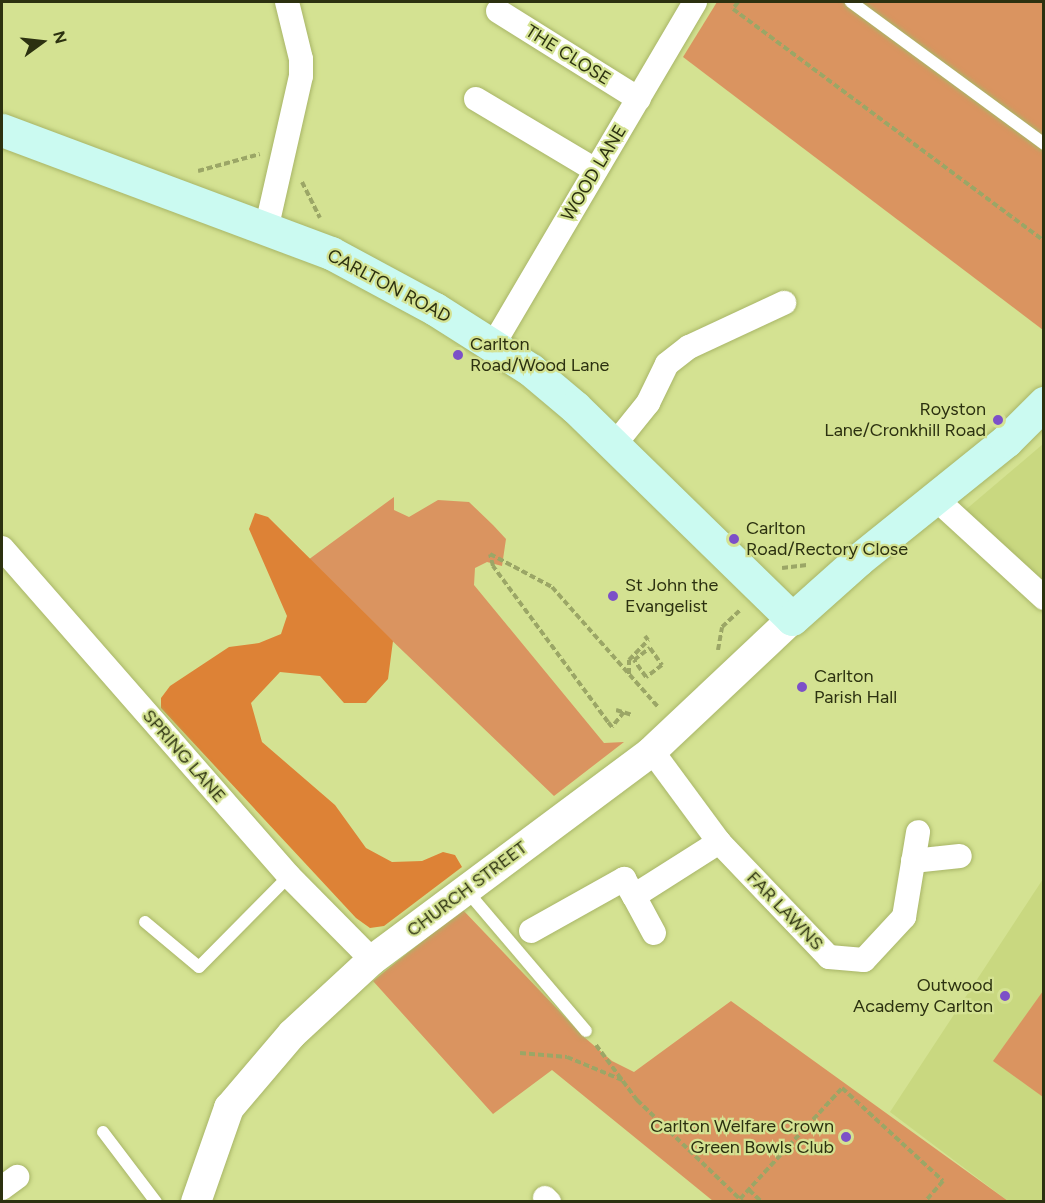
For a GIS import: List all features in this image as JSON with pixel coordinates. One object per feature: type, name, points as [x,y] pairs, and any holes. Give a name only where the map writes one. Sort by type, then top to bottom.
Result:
[{"type":"main road","name":"CARLTON ROAD","points":[[2,130],[341,258],[493,345],[531,370],[615,444],[792,619]]},
{"type":"main road","points":[[792,619],[1006,441],[1044,403]]},
{"type":"street","points":[[266,230],[285,147],[301,59],[287,2]]},
{"type":"street","name":"WOOD LANE","points":[[493,345],[695,2]]},
{"type":"street","name":"THE CLOSE","points":[[498,11],[639,99]]},
{"type":"street","points":[[477,99],[595,170]]},
{"type":"street","points":[[615,444],[648,403],[668,364],[689,347],[784,303]]},
{"type":"street","points":[[935,498],[1044,598]]},
{"type":"street","name":"SPRING LANE","points":[[2,548],[289,876],[372,960]]},
{"type":"street","name":"CHURCH STREET","points":[[196,1202],[229,1108],[291,1034],[372,960],[652,752],[792,619]]},
{"type":"street","name":"FAR LAWNS","points":[[652,752],[719,842],[829,957],[864,960],[904,917],[918,832]]},
{"type":"street","points":[[634,896],[719,842]]},
{"type":"street","points":[[913,861],[960,856]]},
{"type":"street","points":[[531,930],[624,879],[654,933]]},
{"type":"lane","points":[[851,2],[1044,144]]},
{"type":"lane","points":[[145,922],[199,967],[289,876]]},
{"type":"lane","points":[[466,890],[586,1031]]},
{"type":"lane","points":[[103,1132],[156,1202]]},
{"type":"path","points":[[738,2],[733,9],[1044,241]]},
{"type":"path","points":[[189,174],[285,147],[341,258]]},
{"type":"path","points":[[624,712],[612,727],[493,566],[490,554],[552,586],[634,681],[680,725]]},
{"type":"path","points":[[629,675],[629,660],[648,640],[645,636]]},
{"type":"path","points":[[634,681],[662,665],[651,648],[634,660],[644,674]]},
{"type":"path","points":[[616,710],[632,715]]},
{"type":"path","points":[[586,1031],[637,1100],[741,1200],[842,1088],[943,1181],[925,1202]]},
{"type":"path","points":[[520,1053],[567,1057],[623,1081]]},
{"type":"path","points":[[749,1190],[762,1202]]},
{"type":"shaded area","points":[[717,2],[1043,2],[1043,330],[683,57]]},
{"type":"shaded area","points":[[1043,444],[1043,586],[963,512]]},
{"type":"shaded area","points":[[394,497],[394,510],[409,517],[438,500],[469,502],[493,525],[506,539],[502,566],[487,562],[475,568],[474,585],[604,743],[624,742],[554,796],[308,560]]},
{"type":"shaded area","points":[[255,513],[268,517],[393,641],[388,679],[366,703],[344,703],[320,676],[280,672],[251,703],[262,742],[335,805],[366,848],[392,862],[422,861],[443,852],[455,855],[462,867],[384,926],[370,928],[356,918],[161,708],[161,698],[170,686],[229,647],[259,643],[281,634],[287,616],[249,529]]},
{"type":"shaded area","name":"Outwood Academy Carlton","points":[[1043,879],[1043,1201],[1008,1201],[890,1112]]},
{"type":"shaded area","points":[[462,909],[584,1037],[612,1061],[634,1072],[731,1001],[1008,1201],[713,1201],[552,1070],[493,1114],[373,981]]},
{"type":"shaded area","points":[[1043,991],[1043,1097],[993,1061]]},
{"type":"place","name":"Carlton Road/Wood Lane","points":[[458,355]]},
{"type":"place","name":"Royston Lane/Cronkhill Road","points":[[998,420]]},
{"type":"place","name":"Carlton Road/Rectory Close","points":[[734,539]]},
{"type":"place","name":"St John the Evangelist","points":[[613,596]]},
{"type":"place","name":"Carlton Parish Hall","points":[[802,687]]},
{"type":"place","name":"Outwood Academy Carlton","points":[[1005,996]]},
{"type":"place","name":"Carlton Welfare Crown Green Bowls Club","points":[[846,1137]]}]
